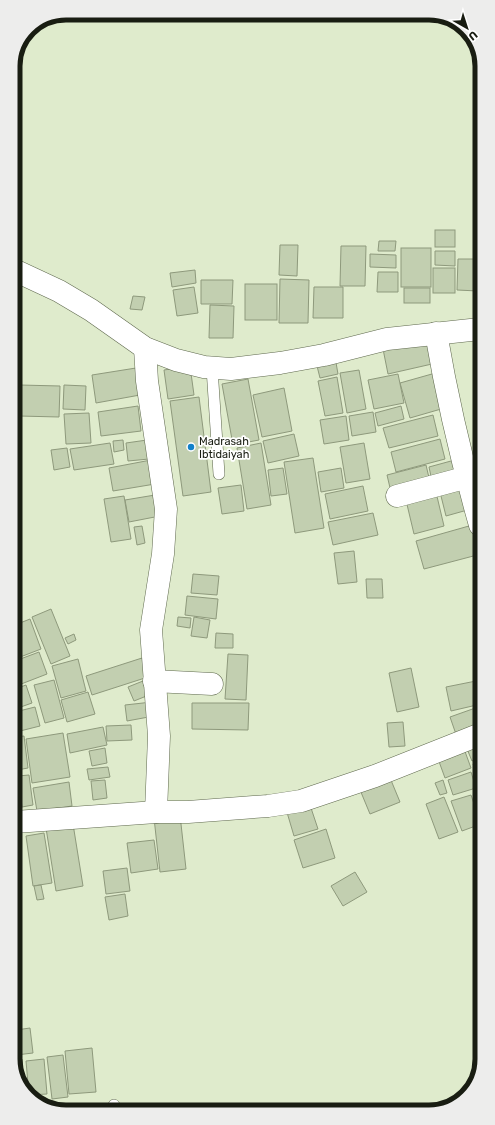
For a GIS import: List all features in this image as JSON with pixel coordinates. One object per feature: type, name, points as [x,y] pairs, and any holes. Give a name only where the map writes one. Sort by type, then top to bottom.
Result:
[{"type":"street","points":[[20,273],[59,291],[91,310],[145,348],[176,360],[212,368],[230,369],[280,363],[324,355],[387,339],[475,329]]},
{"type":"street","points":[[436,333],[443,377],[475,505]]},
{"type":"street","points":[[145,348],[148,388],[166,509],[163,554],[151,630],[159,736],[156,812]]},
{"type":"street","points":[[397,496],[468,477]]},
{"type":"street","points":[[154,681],[212,684]]},
{"type":"street","points":[[20,822],[156,812],[188,812],[268,806],[301,801],[374,776],[475,736]]},
{"type":"lane","points":[[212,368],[218,474]]},
{"type":"building","points":[[435,230],[455,230],[455,247],[435,247]]},
{"type":"building","points":[[379,241],[396,241],[395,251],[378,251]]},
{"type":"building","points":[[280,245],[298,245],[297,276],[279,275]]},
{"type":"building","points":[[341,246],[366,246],[365,286],[340,286]]},
{"type":"building","points":[[401,248],[431,248],[431,287],[401,287]]},
{"type":"building","points":[[435,251],[455,251],[455,266],[435,265]]},
{"type":"building","points":[[370,254],[396,255],[396,268],[370,267]]},
{"type":"building","points":[[458,259],[475,259],[475,291],[457,290]]},
{"type":"building","points":[[433,268],[455,268],[455,293],[433,293]]},
{"type":"building","points":[[195,270],[196,283],[172,287],[170,273]]},
{"type":"building","points":[[378,272],[398,272],[398,292],[377,292]]},
{"type":"building","points":[[280,279],[309,280],[308,323],[279,323]]},
{"type":"building","points":[[201,280],[233,280],[232,304],[201,304]]},
{"type":"building","points":[[245,284],[277,284],[277,320],[245,320]]},
{"type":"building","points":[[194,287],[198,313],[177,316],[173,290]]},
{"type":"building","points":[[314,287],[343,287],[343,318],[313,318]]},
{"type":"building","points":[[404,288],[430,288],[430,303],[404,303]]},
{"type":"building","points":[[133,296],[145,297],[142,310],[130,309]]},
{"type":"building","points":[[210,305],[234,306],[233,338],[209,338]]},
{"type":"building","points":[[426,336],[432,364],[388,374],[382,344]]},
{"type":"building","points":[[335,357],[338,374],[320,378],[316,362]]},
{"type":"building","points":[[190,366],[194,395],[168,399],[164,370]]},
{"type":"building","points":[[136,368],[140,395],[96,403],[92,375]]},
{"type":"building","points":[[359,370],[366,409],[347,413],[340,373]]},
{"type":"building","points":[[439,372],[448,407],[410,418],[400,383]]},
{"type":"building","points":[[398,374],[404,403],[374,409],[368,380]]},
{"type":"building","points":[[337,377],[343,413],[325,416],[318,381]]},
{"type":"building","points":[[248,379],[259,440],[233,445],[222,384]]},
{"type":"building","points":[[20,385],[60,386],[59,417],[20,416]]},
{"type":"building","points":[[64,385],[86,386],[85,410],[63,409]]},
{"type":"building","points":[[284,388],[292,431],[262,437],[253,395]]},
{"type":"building","name":"Madrasah Ibtidaiyah","points":[[199,397],[211,492],[183,496],[170,401]]},
{"type":"building","points":[[138,406],[141,431],[101,436],[98,412]]},
{"type":"building","points":[[401,406],[404,419],[378,426],[375,413]]},
{"type":"building","points":[[373,412],[376,432],[352,436],[349,416]]},
{"type":"building","points":[[89,413],[91,443],[66,444],[64,414]]},
{"type":"building","points":[[433,415],[438,436],[389,448],[383,428]]},
{"type":"building","points":[[346,416],[349,440],[324,444],[320,420]]},
{"type":"building","points":[[294,434],[299,456],[268,463],[263,441]]},
{"type":"building","points":[[440,439],[445,459],[396,472],[391,452]]},
{"type":"building","points":[[123,440],[124,450],[114,452],[113,441]]},
{"type":"building","points":[[147,440],[149,459],[128,461],[126,443]]},
{"type":"building","points":[[110,443],[114,464],[74,470],[70,449]]},
{"type":"building","points":[[261,443],[271,505],[247,509],[237,448]]},
{"type":"building","points":[[364,443],[370,479],[346,483],[340,447]]},
{"type":"building","points":[[67,448],[70,467],[54,470],[51,450]]},
{"type":"building","points":[[313,458],[324,528],[295,533],[284,462]]},
{"type":"building","points":[[462,458],[465,473],[432,481],[429,467]]},
{"type":"building","points":[[151,460],[155,484],[113,491],[109,468]]},
{"type":"building","points":[[426,465],[430,482],[391,492],[387,475]]},
{"type":"building","points":[[283,468],[287,494],[271,496],[268,470]]},
{"type":"building","points":[[341,468],[344,488],[321,492],[318,472]]},
{"type":"building","points":[[241,485],[244,511],[222,514],[218,488]]},
{"type":"building","points":[[465,485],[471,509],[446,516],[440,492]]},
{"type":"building","points":[[363,486],[368,511],[330,519],[325,494]]},
{"type":"building","points":[[435,488],[444,526],[414,534],[405,496]]},
{"type":"building","points":[[161,494],[165,515],[129,522],[125,500]]},
{"type":"building","points":[[124,496],[131,539],[111,542],[104,499]]},
{"type":"building","points":[[373,513],[378,535],[333,545],[328,522]]},
{"type":"building","points":[[475,524],[475,556],[424,569],[416,541]]},
{"type":"building","points":[[142,526],[145,543],[137,545],[134,527]]},
{"type":"building","points":[[354,551],[357,582],[338,584],[334,553]]},
{"type":"building","points":[[193,574],[219,576],[217,595],[191,593]]},
{"type":"building","points":[[366,579],[382,579],[383,598],[367,598]]},
{"type":"building","points":[[187,596],[218,599],[216,619],[185,615]]},
{"type":"building","points":[[51,609],[70,656],[51,664],[32,617]]},
{"type":"building","points":[[178,617],[191,618],[190,628],[177,626]]},
{"type":"building","points":[[194,617],[210,620],[207,638],[191,636]]},
{"type":"building","points":[[30,619],[41,649],[20,657],[20,623]]},
{"type":"building","points":[[216,633],[233,634],[233,648],[215,648]]},
{"type":"building","points":[[74,634],[76,640],[68,644],[65,638]]},
{"type":"building","points":[[39,652],[47,674],[20,684],[20,659]]},
{"type":"building","points":[[228,654],[248,655],[246,700],[225,699]]},
{"type":"building","points":[[142,658],[148,677],[92,695],[86,676]]},
{"type":"building","points":[[78,659],[86,691],[61,698],[52,666]]},
{"type":"building","points":[[411,668],[419,707],[397,712],[389,673]]},
{"type":"building","points":[[148,679],[154,693],[134,701],[128,687]]},
{"type":"building","points":[[54,680],[64,718],[45,723],[34,685]]},
{"type":"building","points":[[475,681],[475,705],[451,711],[446,687]]},
{"type":"building","points":[[26,685],[32,703],[20,707],[20,687]]},
{"type":"building","points":[[88,692],[95,714],[67,722],[61,700]]},
{"type":"building","points":[[152,702],[154,716],[127,721],[125,705]]},
{"type":"building","points":[[192,703],[249,703],[248,730],[192,729]]},
{"type":"building","points":[[35,707],[40,726],[20,731],[20,711]]},
{"type":"building","points":[[475,708],[475,733],[458,740],[450,717]]},
{"type":"building","points":[[403,722],[405,746],[389,747],[387,723]]},
{"type":"building","points":[[131,725],[132,740],[107,741],[106,726]]},
{"type":"building","points":[[103,727],[107,745],[70,753],[67,734]]},
{"type":"building","points":[[63,733],[70,777],[32,783],[26,739]]},
{"type":"building","points":[[20,736],[24,736],[28,768],[20,769]]},
{"type":"building","points":[[475,740],[475,760],[472,761],[465,744]]},
{"type":"building","points":[[463,746],[471,768],[445,778],[437,756]]},
{"type":"building","points":[[105,748],[107,763],[92,766],[89,751]]},
{"type":"building","points":[[108,767],[110,777],[89,780],[87,769]]},
{"type":"building","points":[[471,772],[475,788],[453,795],[448,780]]},
{"type":"building","points":[[388,773],[400,802],[370,814],[358,785]]},
{"type":"building","points":[[29,775],[33,805],[22,807],[20,776]]},
{"type":"building","points":[[105,780],[107,798],[93,800],[91,781]]},
{"type":"building","points":[[443,780],[447,793],[440,795],[435,783]]},
{"type":"building","points":[[69,782],[72,806],[37,811],[33,788]]},
{"type":"building","points":[[471,795],[475,807],[475,826],[462,831],[451,801]]},
{"type":"building","points":[[444,797],[458,832],[439,839],[426,804]]},
{"type":"building","points":[[309,802],[318,829],[294,836],[286,809]]},
{"type":"building","points":[[180,815],[186,869],[160,872],[154,818]]},
{"type":"building","points":[[73,824],[83,886],[56,891],[46,828]]},
{"type":"building","points":[[326,829],[335,858],[303,868],[294,840]]},
{"type":"building","points":[[44,833],[52,883],[33,886],[26,836]]},
{"type":"building","points":[[154,840],[158,869],[131,873],[127,843]]},
{"type":"building","points":[[127,868],[130,891],[106,894],[103,871]]},
{"type":"building","points":[[355,872],[367,892],[343,906],[331,886]]},
{"type":"building","points":[[41,885],[44,899],[37,900],[34,886]]},
{"type":"building","points":[[125,894],[128,916],[109,920],[105,897]]},
{"type":"building","points":[[30,1028],[33,1053],[20,1055],[20,1029]]},
{"type":"building","points":[[92,1048],[96,1092],[69,1094],[65,1051]]},
{"type":"building","points":[[63,1055],[68,1097],[52,1099],[47,1057]]},
{"type":"building","points":[[20,1059],[22,1059],[24,1077],[20,1065]]},
{"type":"building","points":[[44,1059],[47,1094],[36,1095],[31,1090],[28,1085],[26,1061]]},
{"type":"place","name":"Madrasah Ibtidaiyah","points":[[191,447]]}]
